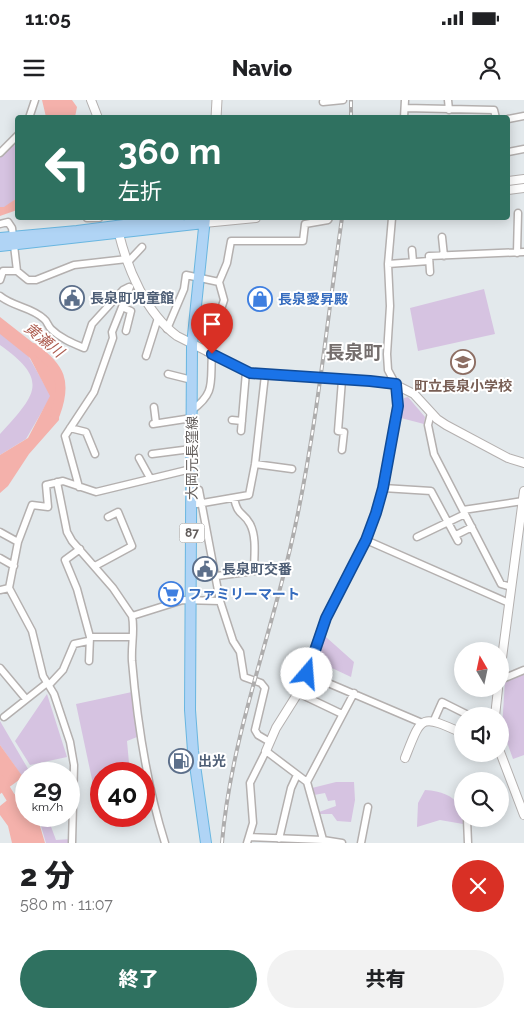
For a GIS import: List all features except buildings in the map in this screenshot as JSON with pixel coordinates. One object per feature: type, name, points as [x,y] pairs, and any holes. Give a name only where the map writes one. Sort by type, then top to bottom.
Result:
[{"type":"main road","points":[[216,115],[217,100]]},
{"type":"main road","points":[[0,238],[13,240],[164,220]]},
{"type":"main road","points":[[0,246],[13,240],[88,222],[117,226],[205,220]]},
{"type":"main road","name":"大岡元長窪線","points":[[205,220],[192,344],[191,470],[192,491],[196,504],[192,602],[192,735],[206,843]]},
{"type":"street","points":[[30,115],[34,100]]},
{"type":"street","points":[[91,100],[97,115]]},
{"type":"street","points":[[323,102],[343,100]]},
{"type":"street","points":[[404,115],[406,100]]},
{"type":"street","points":[[448,100],[449,110]]},
{"type":"street","points":[[405,108],[494,110],[495,115]]},
{"type":"street","points":[[510,119],[524,116]]},
{"type":"street","points":[[0,153],[15,138]]},
{"type":"street","points":[[510,152],[524,149]]},
{"type":"street","points":[[510,181],[524,179]]},
{"type":"street","points":[[510,190],[524,188]]},
{"type":"street","points":[[430,272],[428,256],[489,252],[520,253],[518,213]]},
{"type":"street","points":[[154,407],[154,424],[192,414],[204,402],[209,393],[210,353],[224,300],[219,282],[227,263],[231,241],[303,241],[305,224],[328,220]]},
{"type":"street","points":[[342,843],[279,839],[248,840],[253,823],[250,783],[307,674],[326,618],[366,540],[383,488],[398,406],[396,384],[388,370],[390,306],[388,264],[392,220]]},
{"type":"street","points":[[0,224],[8,222],[10,224],[17,271],[28,280],[36,280],[74,265],[127,261],[142,246]]},
{"type":"street","points":[[117,226],[134,285],[167,329],[192,344],[246,372],[396,384],[414,394],[431,413],[446,425],[508,458],[524,463]]},
{"type":"street","points":[[442,237],[444,256]]},
{"type":"street","points":[[412,250],[413,262]]},
{"type":"street","points":[[388,264],[429,262]]},
{"type":"street","points":[[0,280],[3,272],[17,271]]},
{"type":"street","points":[[167,329],[184,289],[186,275],[198,276],[219,282]]},
{"type":"street","points":[[0,296],[10,305],[23,307],[44,318],[50,328],[67,341],[84,348],[92,324],[123,290],[134,285]]},
{"type":"street","points":[[79,487],[65,436],[94,392],[122,307],[134,285]]},
{"type":"street","points":[[122,307],[131,311],[126,331]]},
{"type":"street","points":[[146,356],[158,318]]},
{"type":"street","points":[[241,431],[246,372]]},
{"type":"street","points":[[168,374],[192,380]]},
{"type":"street","points":[[265,375],[255,464],[248,494],[196,504],[217,576],[220,601],[233,641],[240,652],[244,677],[261,683],[265,688],[255,730],[270,742]]},
{"type":"street","points":[[342,380],[338,431],[344,432],[342,450]]},
{"type":"street","points":[[431,413],[428,425],[434,454],[501,584],[511,587]]},
{"type":"street","points":[[232,420],[242,422]]},
{"type":"street","points":[[70,428],[86,432],[96,454]]},
{"type":"street","points":[[152,454],[191,449]]},
{"type":"street","points":[[139,458],[150,478]]},
{"type":"street","points":[[255,464],[292,470]]},
{"type":"street","points":[[72,843],[74,765],[64,721],[43,676],[32,632],[9,588],[18,542],[32,506],[48,507],[46,485],[63,481],[96,492],[191,470]]},
{"type":"street","points":[[57,482],[67,532],[132,616],[134,626],[131,637],[139,719],[165,843]]},
{"type":"street","points":[[383,488],[431,491],[457,538],[472,527]]},
{"type":"street","points":[[504,642],[511,587],[521,538],[524,491]]},
{"type":"street","points":[[217,576],[254,571],[254,537],[250,523],[237,511],[234,498]]},
{"type":"street","points":[[417,537],[464,512],[523,501]]},
{"type":"street","points":[[95,566],[132,546],[118,512],[108,516]]},
{"type":"street","points":[[0,532],[18,542]]},
{"type":"street","points":[[366,540],[510,603]]},
{"type":"street","points":[[80,549],[65,560],[77,589],[89,639],[89,661]]},
{"type":"street","points":[[0,558],[14,566]]},
{"type":"street","points":[[0,590],[9,588]]},
{"type":"street","points":[[132,616],[183,600],[192,602],[220,601]]},
{"type":"street","points":[[4,717],[64,670],[74,644],[89,639],[131,637]]},
{"type":"street","points":[[0,668],[26,699]]},
{"type":"street","points":[[509,676],[524,670]]},
{"type":"street","points":[[307,674],[422,723]]},
{"type":"street","points":[[298,693],[342,714]]},
{"type":"street","points":[[307,782],[354,693]]},
{"type":"street","points":[[434,720],[442,702],[454,708]]},
{"type":"street","points":[[405,758],[416,730],[422,723],[434,720],[454,729]]},
{"type":"street","points":[[266,751],[307,782],[323,841]]},
{"type":"street","points":[[504,762],[524,815]]},
{"type":"street","points":[[279,839],[291,788],[297,775]]},
{"type":"street","points":[[361,843],[368,807]]},
{"type":"street","points":[[467,827],[468,843]]},
{"type":"shaded area","points":[[42,100],[72,100],[77,107],[75,115],[46,115]]},
{"type":"shaded area","points":[[15,142],[15,200],[4,208],[0,207],[0,157]]},
{"type":"shaded area","points":[[15,199],[15,211],[0,216],[0,207],[4,207]]},
{"type":"shaded area","points":[[484,289],[495,334],[418,351],[410,308]]},
{"type":"shaded area","points":[[0,317],[37,346],[60,380],[59,420],[29,454],[8,486],[0,493],[0,455],[28,438],[50,396],[30,358],[0,334]]},
{"type":"shaded area","points":[[0,332],[26,352],[51,396],[26,439],[0,455],[0,434],[29,398],[32,379],[16,358],[0,345]]},
{"type":"shaded area","points":[[408,397],[425,417],[424,424],[401,418],[404,398]]},
{"type":"shaded area","points":[[326,637],[354,662],[351,677],[317,661],[322,640]]},
{"type":"shaded area","points":[[524,674],[524,755],[513,759],[509,748],[509,707],[503,707],[504,698],[509,698],[509,680]]},
{"type":"shaded area","points":[[132,692],[142,735],[127,741],[129,762],[90,762],[90,770],[76,704]]},
{"type":"shaded area","points":[[47,694],[67,757],[44,762],[28,762],[15,741]]},
{"type":"shaded area","points":[[0,721],[24,762],[15,762],[15,766],[0,745]]},
{"type":"shaded area","points":[[0,745],[15,766],[15,783],[0,794]]},
{"type":"shaded area","points":[[336,782],[354,782],[355,800],[351,822],[337,821],[332,814],[319,814],[319,812],[336,806],[335,800],[328,801],[325,793],[314,795],[312,788]]},
{"type":"shaded area","points":[[425,790],[446,794],[454,800],[454,822],[440,820],[417,827],[418,803]]},
{"type":"shaded area","points":[[15,794],[15,827],[40,827],[45,843],[12,843],[8,826],[0,815],[0,806]]},
{"type":"shaded area","points":[[41,827],[51,827],[56,840],[71,839],[73,843],[46,843]]},
{"type":"waterway","name":"黄瀬川","points":[[33,348],[50,362],[59,376],[59,403],[55,414]]},
{"type":"waterway","name":"黄瀬川","points":[[0,780],[15,805]]},
{"type":"railway","points":[[351,100],[351,115]]},
{"type":"railway","points":[[222,843],[227,803],[243,723],[276,605],[303,489],[316,412],[342,220]]},
{"type":"place","name":"長泉町児童館","points":[[72,298]]},
{"type":"place","name":"長泉愛昇殿","points":[[260,299]]},
{"type":"place","name":"町立長泉小学校","points":[[463,362]]},
{"type":"place","name":"長泉町交番","points":[[205,569]]},
{"type":"place","name":"ファミリーマート","points":[[171,594]]},
{"type":"place","name":"出光","points":[[181,761]]},
{"type":"district","name":"長泉町","points":[[354,352]]},
{"type":"route","points":[[212,354],[240,369],[256,374],[396,384],[398,406],[390,456],[376,513],[366,540],[326,618],[307,674]]}]
